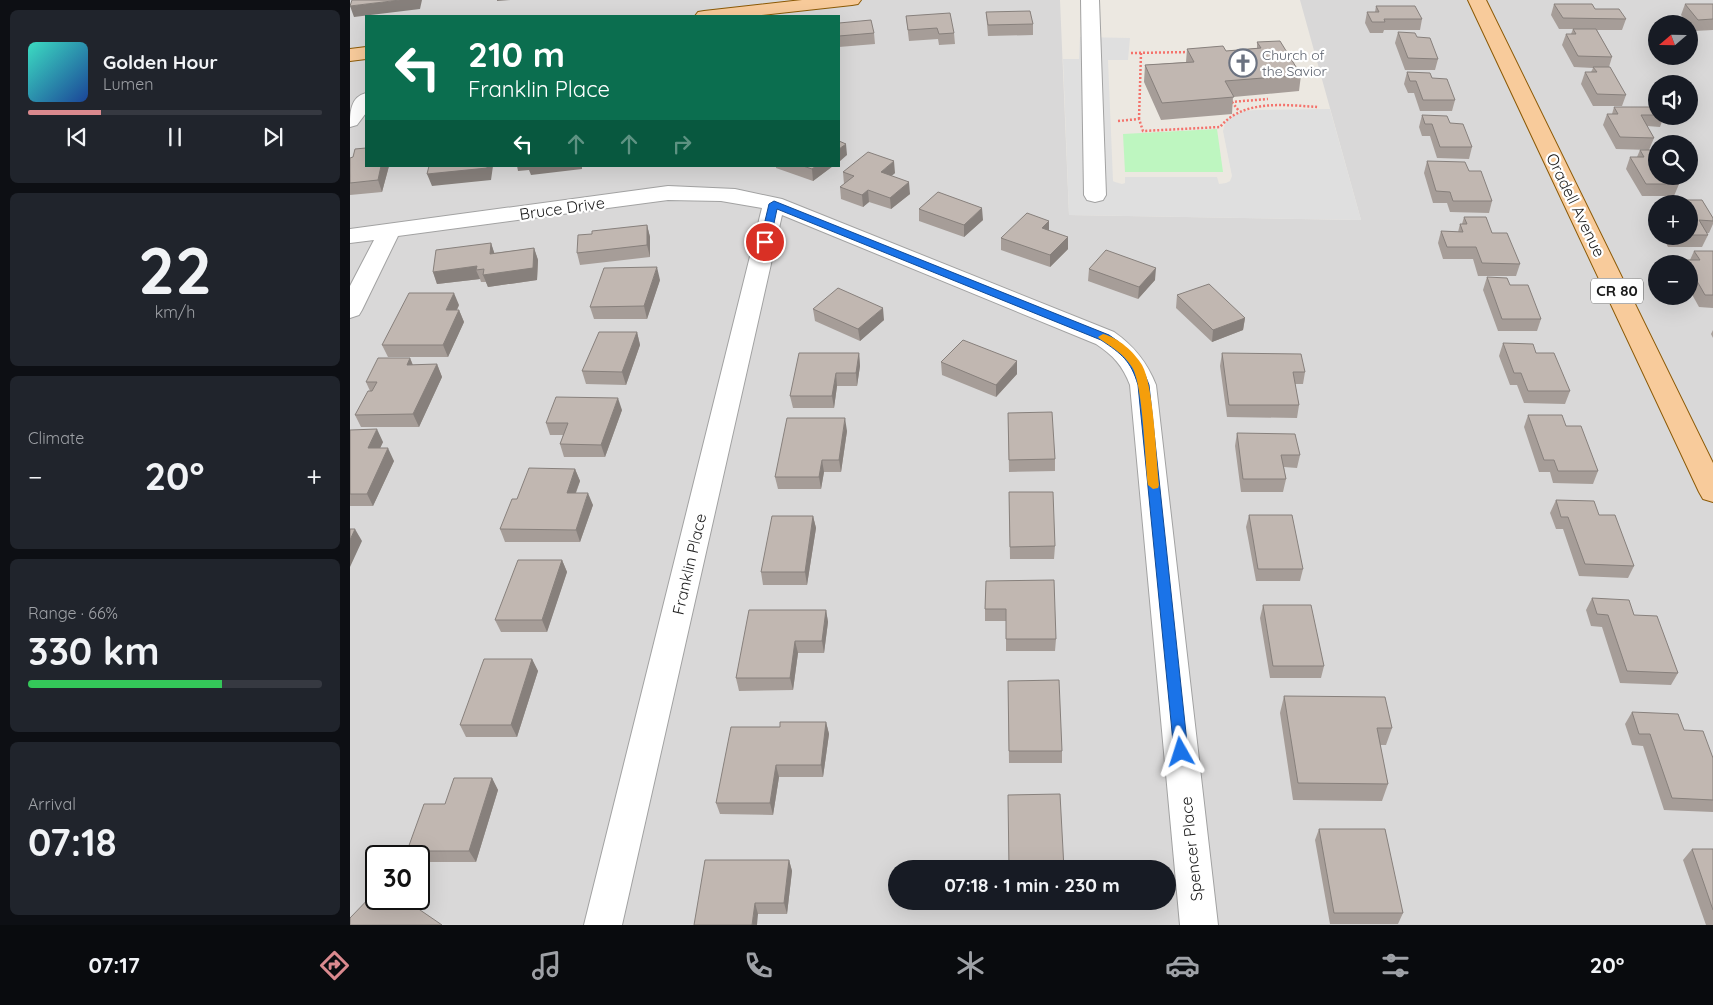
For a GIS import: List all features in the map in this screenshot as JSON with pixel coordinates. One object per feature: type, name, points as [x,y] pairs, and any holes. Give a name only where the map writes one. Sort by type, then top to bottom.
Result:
[{"type":"main road","points":[[713,15],[852,0]]},
{"type":"main road","name":"Oradell Avenue","points":[[1477,0],[1712,489]]},
{"type":"main road","points":[[350,55],[365,53]]},
{"type":"street","points":[[1090,0],[1095,195]]},
{"type":"street","points":[[350,121],[365,100]]},
{"type":"street","name":"Bruce Drive","points":[[350,236],[668,193],[704,192],[735,195],[774,204]]},
{"type":"street","name":"Franklin Place","points":[[604,925],[774,204]]},
{"type":"street","name":"Spencer Place","points":[[774,204],[1105,338],[1123,350],[1138,367],[1143,385],[1198,925]]},
{"type":"street","points":[[350,310],[389,232]]},
{"type":"path","points":[[1132,53],[1193,53]]},
{"type":"path","points":[[1141,53],[1140,119],[1143,131],[1220,126],[1224,118],[1239,111],[1267,106],[1318,107]]},
{"type":"path","points":[[1229,97],[1239,111]]},
{"type":"path","points":[[1231,102],[1268,99]]},
{"type":"path","points":[[1110,121],[1140,119]]},
{"type":"shaded area","points":[[350,0],[1060,0],[1069,215],[1361,220],[1300,0],[1713,0],[1713,925],[350,925]]},
{"type":"shaded area","points":[[1080,37],[1130,38],[1128,60],[1108,60],[1113,181],[1125,183],[1125,177],[1217,177],[1219,184],[1226,183],[1230,181],[1232,176],[1223,131],[1225,123],[1230,117],[1244,111],[1256,110],[1330,109],[1361,220],[1069,215],[1063,59],[1079,59]]},
{"type":"green space","points":[[1217,129],[1223,172],[1125,172],[1123,134]]},
{"type":"building","points":[[352,0],[400,0],[350,6]]},
{"type":"building","points":[[1554,4],[1592,4],[1595,9],[1619,9],[1626,19],[1563,18]]},
{"type":"building","points":[[1685,4],[1713,4],[1713,19],[1698,20],[1698,15],[1694,15]]},
{"type":"building","points":[[1376,6],[1415,6],[1422,19],[1384,19],[1385,22],[1372,22],[1367,12],[1379,12]]},
{"type":"building","points":[[1030,11],[1033,24],[988,25],[986,12]]},
{"type":"building","points":[[950,13],[954,33],[939,34],[937,28],[908,30],[906,16]]},
{"type":"building","points":[[871,20],[874,33],[840,36],[840,23]]},
{"type":"building","points":[[1573,29],[1596,29],[1612,57],[1578,56],[1566,34],[1576,34]]},
{"type":"building","points":[[1398,32],[1415,33],[1417,37],[1430,38],[1438,59],[1408,58]]},
{"type":"building","points":[[1280,41],[1301,75],[1225,81],[1234,97],[1162,103],[1145,65],[1194,62],[1187,49],[1223,46],[1226,51],[1261,48],[1257,42]]},
{"type":"building","points":[[1593,67],[1610,67],[1626,95],[1597,94],[1585,72],[1597,72]]},
{"type":"building","points":[[1407,72],[1430,73],[1432,78],[1447,79],[1455,100],[1423,100],[1416,81],[1410,81]]},
{"type":"building","points":[[1614,107],[1648,107],[1648,115],[1641,115],[1652,135],[1648,135],[1648,138],[1620,137],[1607,114],[1618,114]]},
{"type":"building","points":[[1422,115],[1447,116],[1450,123],[1463,124],[1472,147],[1440,147],[1432,124],[1425,124]]},
{"type":"building","points":[[840,141],[846,144],[840,148]]},
{"type":"building","points":[[365,148],[365,167],[381,167],[378,180],[350,183],[350,158],[353,157],[355,149]]},
{"type":"building","points":[[1640,150],[1648,150],[1648,184],[1646,184],[1630,157],[1644,157]]},
{"type":"building","points":[[868,152],[894,161],[881,172],[909,182],[890,198],[868,190],[862,195],[840,187],[854,176],[843,172]]},
{"type":"building","points":[[1427,161],[1465,162],[1469,171],[1481,171],[1492,201],[1453,201],[1450,192],[1436,191]]},
{"type":"building","points":[[429,167],[487,167],[487,168],[427,174]]},
{"type":"building","points":[[938,192],[982,208],[964,225],[919,209]]},
{"type":"building","points":[[1698,200],[1702,200],[1713,218],[1713,221],[1699,220],[1708,235],[1698,235]]},
{"type":"building","points":[[1027,213],[1049,221],[1042,228],[1068,237],[1050,255],[1001,238]]},
{"type":"building","points":[[1464,217],[1486,217],[1492,233],[1507,233],[1520,264],[1482,263],[1476,247],[1447,247],[1441,231],[1463,232],[1460,224],[1467,224]]},
{"type":"building","points":[[647,225],[647,245],[577,253],[578,235],[592,234],[592,231]]},
{"type":"building","points":[[491,243],[490,254],[534,248],[533,268],[483,275],[484,269],[476,270],[477,266],[433,272],[436,250]]},
{"type":"building","points":[[1106,250],[1156,268],[1139,287],[1089,269]]},
{"type":"building","points":[[1694,251],[1713,251],[1713,295],[1705,295],[1698,283],[1698,260],[1700,260]]},
{"type":"building","points":[[657,267],[644,306],[590,307],[604,268]]},
{"type":"building","points":[[1487,277],[1507,278],[1510,285],[1528,285],[1541,319],[1502,319]]},
{"type":"building","points":[[1209,284],[1245,318],[1213,330],[1177,295]]},
{"type":"building","points":[[838,288],[883,308],[858,329],[813,309]]},
{"type":"building","points":[[409,293],[454,293],[446,310],[459,310],[443,345],[382,345]]},
{"type":"building","points":[[599,332],[637,332],[622,372],[582,371]]},
{"type":"building","points":[[963,340],[1017,361],[996,385],[941,362]]},
{"type":"building","points":[[1503,343],[1533,344],[1536,353],[1554,353],[1570,391],[1528,391],[1521,373],[1514,373]]},
{"type":"building","points":[[799,353],[859,353],[856,373],[836,373],[832,396],[790,396]]},
{"type":"building","points":[[1222,353],[1301,354],[1305,372],[1293,372],[1299,405],[1229,405]]},
{"type":"building","points":[[378,358],[410,358],[407,365],[437,364],[413,414],[355,415],[368,391],[372,391],[377,382],[366,382]]},
{"type":"building","points":[[556,397],[618,398],[601,445],[560,444],[568,423],[546,423]]},
{"type":"building","points":[[1052,412],[1055,459],[1009,460],[1008,413]]},
{"type":"building","points":[[1528,415],[1562,415],[1566,426],[1581,426],[1598,471],[1558,471],[1554,460],[1544,460]]},
{"type":"building","points":[[787,418],[845,418],[839,460],[822,460],[819,477],[775,477]]},
{"type":"building","points":[[377,429],[368,448],[388,448],[367,494],[350,494],[350,430]]},
{"type":"building","points":[[1237,433],[1295,434],[1300,455],[1281,455],[1286,479],[1243,479]]},
{"type":"building","points":[[529,468],[575,469],[567,493],[588,493],[576,530],[500,529],[512,499],[517,499]]},
{"type":"building","points":[[1009,492],[1053,492],[1055,546],[1010,547]]},
{"type":"building","points":[[1556,500],[1594,501],[1599,515],[1615,515],[1634,566],[1585,564],[1568,517],[1561,517]]},
{"type":"building","points":[[1249,515],[1292,515],[1303,569],[1258,569]]},
{"type":"building","points":[[772,516],[813,516],[805,572],[761,572]]},
{"type":"building","points":[[350,529],[355,529],[350,540]]},
{"type":"building","points":[[518,560],[562,560],[542,620],[495,620]]},
{"type":"building","points":[[1054,580],[1056,639],[1006,639],[1006,609],[985,609],[986,581]]},
{"type":"building","points":[[1592,598],[1629,600],[1634,615],[1657,616],[1678,673],[1627,671],[1608,615],[1597,614]]},
{"type":"building","points":[[1263,605],[1311,605],[1324,666],[1273,666]]},
{"type":"building","points":[[749,610],[826,610],[822,641],[795,641],[790,678],[736,678]]},
{"type":"building","points":[[484,659],[532,659],[511,725],[460,725]]},
{"type":"building","points":[[1059,680],[1062,751],[1009,751],[1008,681]]},
{"type":"building","points":[[1284,696],[1385,697],[1392,728],[1377,728],[1388,784],[1298,783]]},
{"type":"building","points":[[1632,712],[1678,714],[1684,730],[1703,731],[1713,758],[1713,800],[1672,798],[1650,734],[1639,734]]},
{"type":"building","points":[[780,722],[826,722],[821,765],[776,765],[770,803],[716,803],[731,727],[780,727]]},
{"type":"building","points":[[454,778],[492,778],[469,851],[430,851],[430,845],[409,845],[424,804],[445,804]]},
{"type":"building","points":[[1060,794],[1064,860],[1009,860],[1008,795]]},
{"type":"building","points":[[1319,829],[1385,829],[1403,913],[1334,913]]},
{"type":"building","points":[[1692,849],[1713,849],[1713,910]]},
{"type":"building","points":[[705,860],[789,860],[784,903],[755,903],[752,925],[694,925]]},
{"type":"building","points":[[365,902],[365,910],[420,910],[442,925],[350,925],[350,918]]},
{"type":"slow traffic","points":[[1103,337],[1123,350],[1138,367],[1143,385],[1153,485]]},
{"type":"place","name":"Church of the Savior","points":[[1243,63]]},
{"type":"route","points":[[765,242],[774,204],[1105,338],[1123,350],[1138,367],[1143,385],[1181,752]]}]
